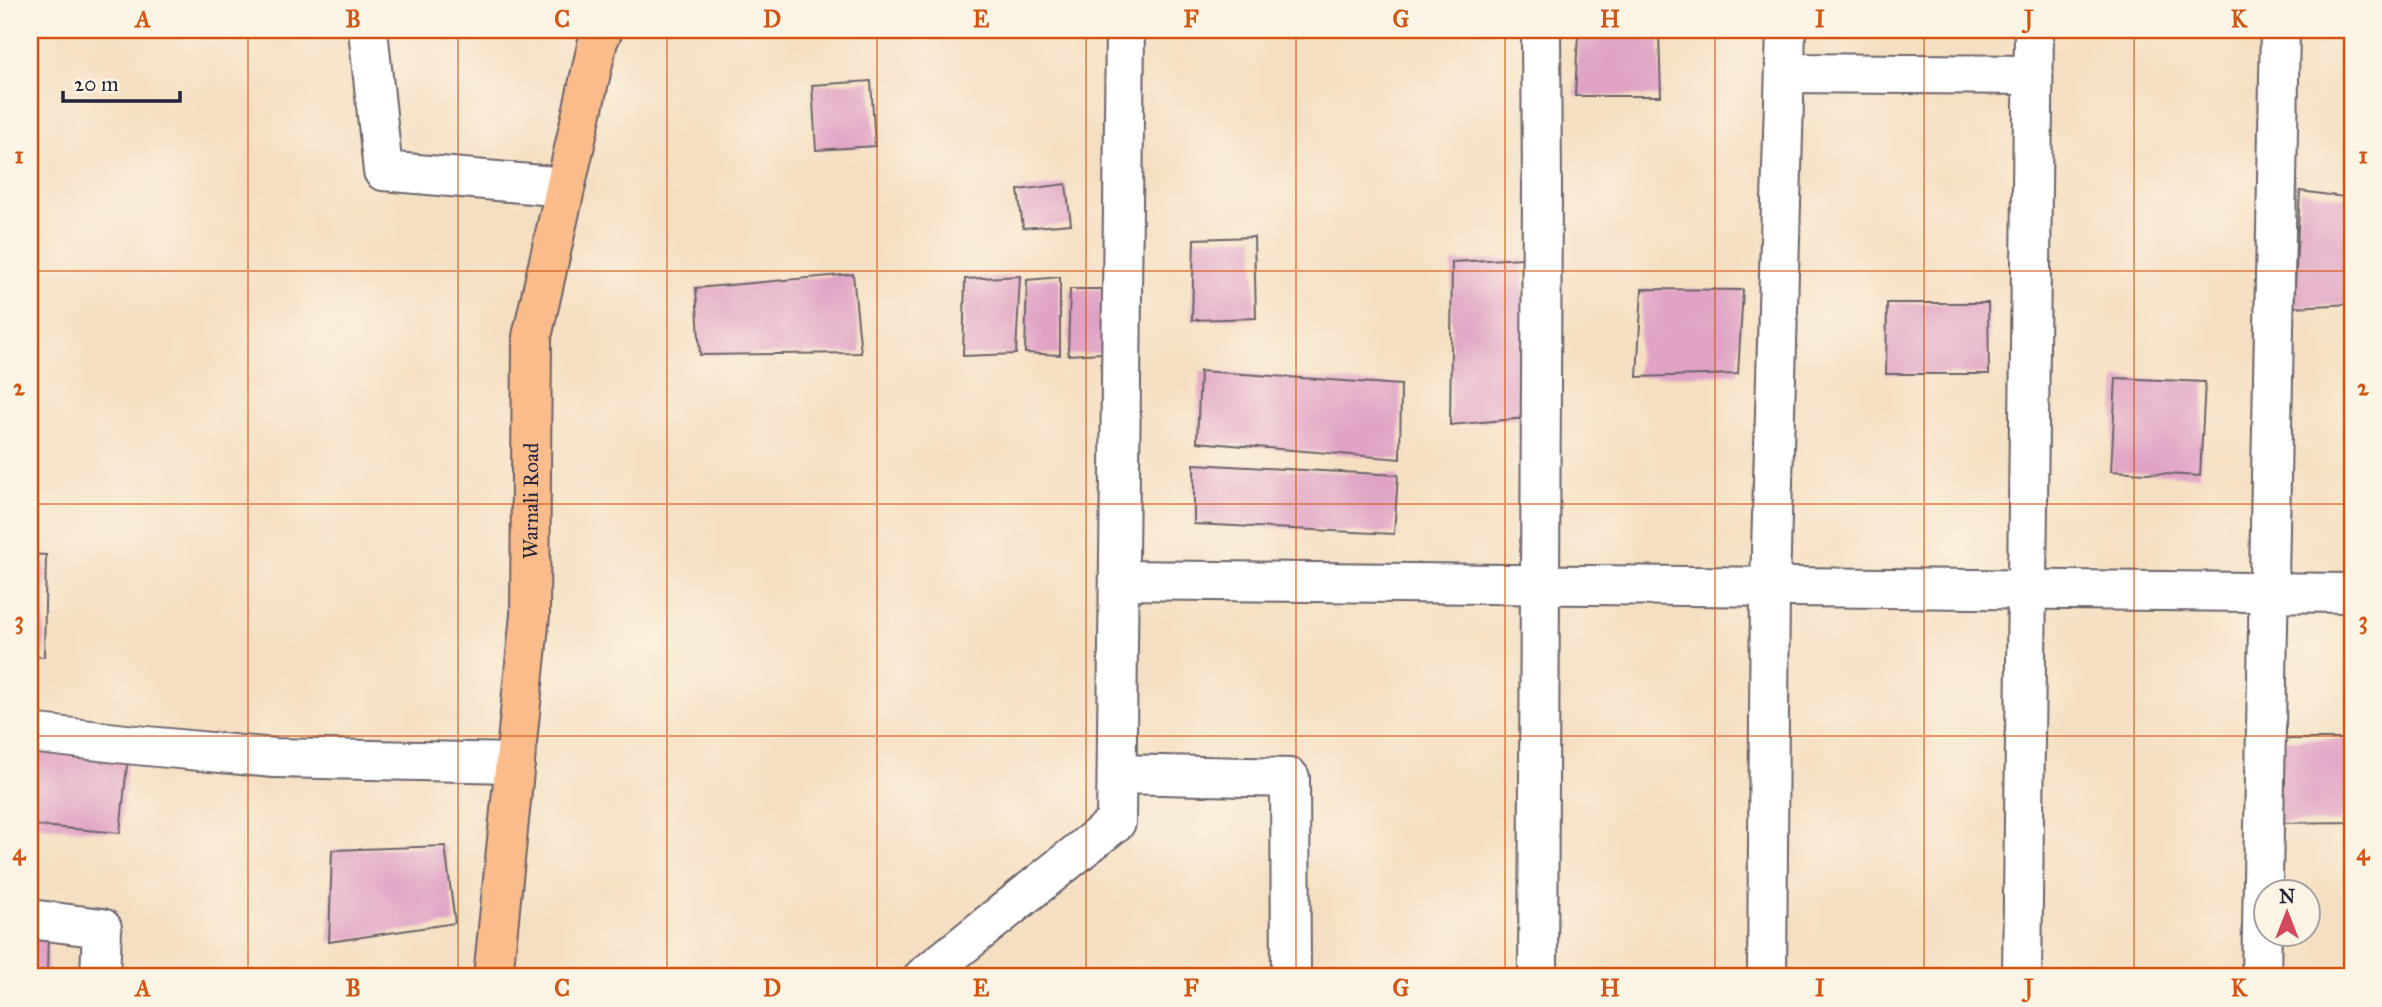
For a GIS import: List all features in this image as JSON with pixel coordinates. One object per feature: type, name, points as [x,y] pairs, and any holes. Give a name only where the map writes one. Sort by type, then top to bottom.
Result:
[{"type":"main road","name":"Warnali Road","points":[[493,977],[530,615],[531,337],[598,41],[603,30]]},
{"type":"street","points":[[368,30],[383,171],[565,187]]},
{"type":"street","points":[[923,977],[1116,822],[1125,30]]},
{"type":"street","points":[[1538,977],[1541,30]]},
{"type":"street","points":[[1767,977],[1770,586],[1787,73],[1786,30]]},
{"type":"street","points":[[2022,977],[2034,30]]},
{"type":"street","points":[[2261,977],[2280,30]]},
{"type":"street","points":[[1787,73],[2033,75]]},
{"type":"street","points":[[1119,580],[2352,593]]},
{"type":"street","points":[[30,733],[274,758],[515,763]]},
{"type":"street","points":[[1117,774],[1290,778],[1290,977]]},
{"type":"street","points":[[30,919],[102,928],[100,977]]},
{"type":"building","points":[[1578,33],[1659,33],[1661,96],[1575,96]]},
{"type":"building","points":[[871,81],[875,146],[816,150],[812,85]]},
{"type":"building","points":[[1066,184],[1071,224],[1023,228],[1018,190]]},
{"type":"building","points":[[2300,191],[2352,198],[2352,304],[2294,307]]},
{"type":"building","points":[[1254,237],[1256,318],[1192,320],[1194,239]]},
{"type":"building","points":[[1523,258],[1526,418],[1450,425],[1452,262]]},
{"type":"building","points":[[853,274],[861,353],[700,355],[696,288]]},
{"type":"building","points":[[1020,276],[1016,354],[963,356],[965,279]]},
{"type":"building","points":[[1060,277],[1060,355],[1025,353],[1027,280]]},
{"type":"building","points":[[1070,289],[1102,289],[1102,353],[1068,355]]},
{"type":"building","points":[[1642,289],[1743,290],[1738,374],[1637,377]]},
{"type":"building","points":[[1887,303],[1988,303],[1989,374],[1886,374]]},
{"type":"building","points":[[1200,371],[1401,385],[1400,459],[1197,442]]},
{"type":"building","points":[[2116,378],[2205,382],[2200,476],[2111,471]]},
{"type":"building","points":[[1194,464],[1398,475],[1394,534],[1194,524]]},
{"type":"building","points":[[30,554],[46,555],[44,657],[30,656]]},
{"type":"building","points":[[2279,739],[2352,739],[2352,822],[2276,823]]},
{"type":"building","points":[[30,746],[128,755],[120,833],[30,825]]},
{"type":"building","points":[[445,846],[455,923],[329,942],[332,850]]},
{"type":"building","points":[[30,927],[48,929],[47,977],[30,977]]}]
